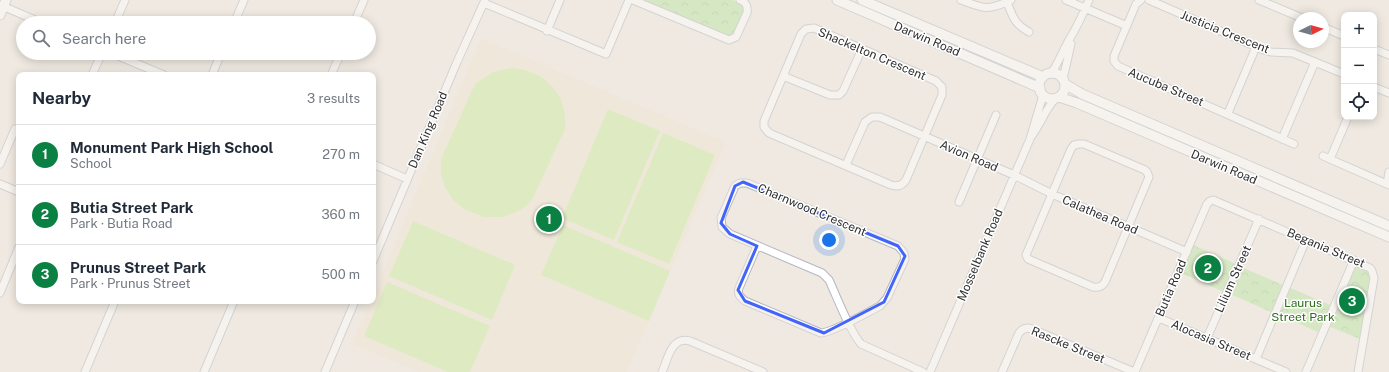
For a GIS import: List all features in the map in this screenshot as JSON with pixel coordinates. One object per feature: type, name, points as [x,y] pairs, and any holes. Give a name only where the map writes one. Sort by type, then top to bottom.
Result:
[{"type":"street","points":[[118,16],[125,0]]},
{"type":"street","points":[[237,16],[244,0]]},
{"type":"street","points":[[357,16],[364,0]]},
{"type":"street","points":[[547,31],[560,0]]},
{"type":"street","points":[[485,2],[547,31],[606,54],[629,0]]},
{"type":"street","points":[[633,0],[729,40],[736,37],[747,12],[746,4],[740,0]]},
{"type":"street","name":"Darwin Road","points":[[837,0],[1041,91]]},
{"type":"street","name":"Darwin Road","points":[[862,0],[1047,75]]},
{"type":"street","points":[[961,0],[985,8],[1008,1],[1017,24],[1029,32]]},
{"type":"street","points":[[1066,0],[1126,26],[1136,4],[1141,0]]},
{"type":"street","points":[[1074,33],[1064,81],[1064,91],[1057,98],[1049,98],[1041,91],[1041,80],[1059,61],[1089,0]]},
{"type":"street","name":"Justicia Crescent","points":[[1148,0],[1256,47],[1271,52],[1289,52],[1341,73]]},
{"type":"street","points":[[1259,0],[1293,14]]},
{"type":"street","name":"Dan King Road","points":[[376,254],[407,179],[485,2]]},
{"type":"street","points":[[3,7],[25,16]]},
{"type":"street","name":"Aucuba Street","points":[[1126,26],[1114,56],[1114,61],[1118,66],[1294,144]]},
{"type":"street","name":"Shackelton Crescent","points":[[814,28],[941,84],[943,90],[942,95],[906,180],[899,186],[891,185],[769,133],[766,130],[764,121],[783,76],[801,34],[806,29],[814,28]]},
{"type":"street","points":[[1329,30],[1341,35]]},
{"type":"street","points":[[1228,114],[1256,47]]},
{"type":"street","points":[[783,76],[830,95],[839,95],[843,91],[862,49]]},
{"type":"street","points":[[1377,50],[1389,55]]},
{"type":"street","points":[[93,72],[99,60]]},
{"type":"street","points":[[128,60],[157,72]]},
{"type":"street","points":[[213,72],[218,60]]},
{"type":"street","points":[[332,72],[338,60]]},
{"type":"street","points":[[1282,139],[1315,62]]},
{"type":"street","points":[[1047,75],[1058,75],[1064,81]]},
{"type":"street","name":"Darwin Road","points":[[1064,81],[1089,97],[1389,226]]},
{"type":"street","points":[[1377,88],[1389,93]]},
{"type":"street","name":"Mosselbank Road","points":[[1030,139],[1041,91]]},
{"type":"street","name":"Darwin Road","points":[[1057,98],[1078,103],[1389,237]]},
{"type":"street","name":"Mosselbank Road","points":[[930,372],[1030,139],[1037,129],[1046,110],[1057,98]]},
{"type":"street","points":[[959,202],[996,115]]},
{"type":"street","name":"Avion Road","points":[[846,165],[865,122],[872,117],[880,117],[1014,175]]},
{"type":"street","points":[[1330,160],[1347,120]]},
{"type":"street","points":[[0,164],[15,128]]},
{"type":"street","points":[[1077,144],[1084,144],[1145,170],[1149,174],[1148,180],[1105,282],[1100,287],[1093,286],[1028,259],[1026,255],[1027,252],[1052,194],[1071,149],[1077,144]]},
{"type":"street","points":[[1323,156],[1388,184],[1389,172]]},
{"type":"street","points":[[376,165],[407,179]]},
{"type":"street","name":"Calathea Road","points":[[1014,175],[1052,194],[1187,252]]},
{"type":"street","name":"Charnwood Crescent","points":[[743,182],[752,184],[898,246],[902,250],[905,259],[887,298],[880,306],[848,322],[826,276],[724,231],[721,223],[722,218],[735,186],[743,182]]},
{"type":"street","points":[[0,184],[16,191]]},
{"type":"street","name":"Begania Street","points":[[1207,204],[1214,200],[1370,268],[1373,274],[1358,372]]},
{"type":"street","name":"Butia Road","points":[[1135,372],[1207,204]]},
{"type":"street","name":"Lilium Street","points":[[1207,338],[1259,219]]},
{"type":"street","points":[[1256,359],[1306,240]]},
{"type":"street","points":[[757,246],[739,288],[738,293],[744,301],[821,333],[828,332],[848,322],[861,344],[923,372]]},
{"type":"street","points":[[0,292],[16,254]]},
{"type":"street","points":[[1306,372],[1354,260]]},
{"type":"street","points":[[85,372],[114,304]]},
{"type":"street","points":[[204,372],[233,304]]},
{"type":"street","points":[[325,372],[354,304]]},
{"type":"street","name":"Alocasia Street","points":[[1159,318],[1286,372]]},
{"type":"street","name":"Rascke Street","points":[[1002,372],[1019,333],[1023,329],[1028,328],[1135,372]]},
{"type":"street","points":[[662,372],[674,345],[678,341],[683,340],[690,341],[763,372]]},
{"type":"highlighted area","points":[[743,182],[898,246],[905,256],[884,302],[824,333],[745,301],[738,290],[757,246],[730,234],[721,223],[735,186]]},
{"type":"shaded area","points":[[481,38],[726,142],[627,372],[419,372],[352,344],[369,304],[376,304],[376,288]]},
{"type":"green space","points":[[640,0],[732,0],[742,4],[745,10],[734,35],[728,38]]},
{"type":"green space","points":[[514,68],[526,70],[537,75],[546,80],[553,88],[559,96],[563,106],[565,129],[532,200],[522,209],[504,217],[483,217],[464,209],[453,200],[445,187],[441,173],[441,159],[475,84],[493,72]]},
{"type":"green space","points":[[608,109],[660,131],[614,240],[562,218]]},
{"type":"green space","points":[[663,133],[715,155],[669,264],[617,242]]},
{"type":"green space","points":[[413,221],[515,265],[492,320],[389,276]]},
{"type":"green space","points":[[563,225],[670,271],[649,321],[541,275]]},
{"type":"green space","points":[[1193,245],[1236,264],[1224,292],[1181,273]]},
{"type":"green space","points":[[1357,266],[1367,270],[1370,275],[1360,339],[1328,326],[1354,267]]},
{"type":"green space","points":[[1241,267],[1283,285],[1271,312],[1230,294]]},
{"type":"green space","points":[[387,282],[490,326],[470,372],[448,372],[364,336]]},
{"type":"green space","name":"Laurus Street Park","points":[[1288,287],[1330,305],[1318,332],[1277,314]]},
{"type":"place","name":"Monument Park High School","points":[[549,219]]},
{"type":"place","name":"Butia Street Park","points":[[1208,268]]},
{"type":"place","name":"Prunus Street Park","points":[[1352,301]]}]
